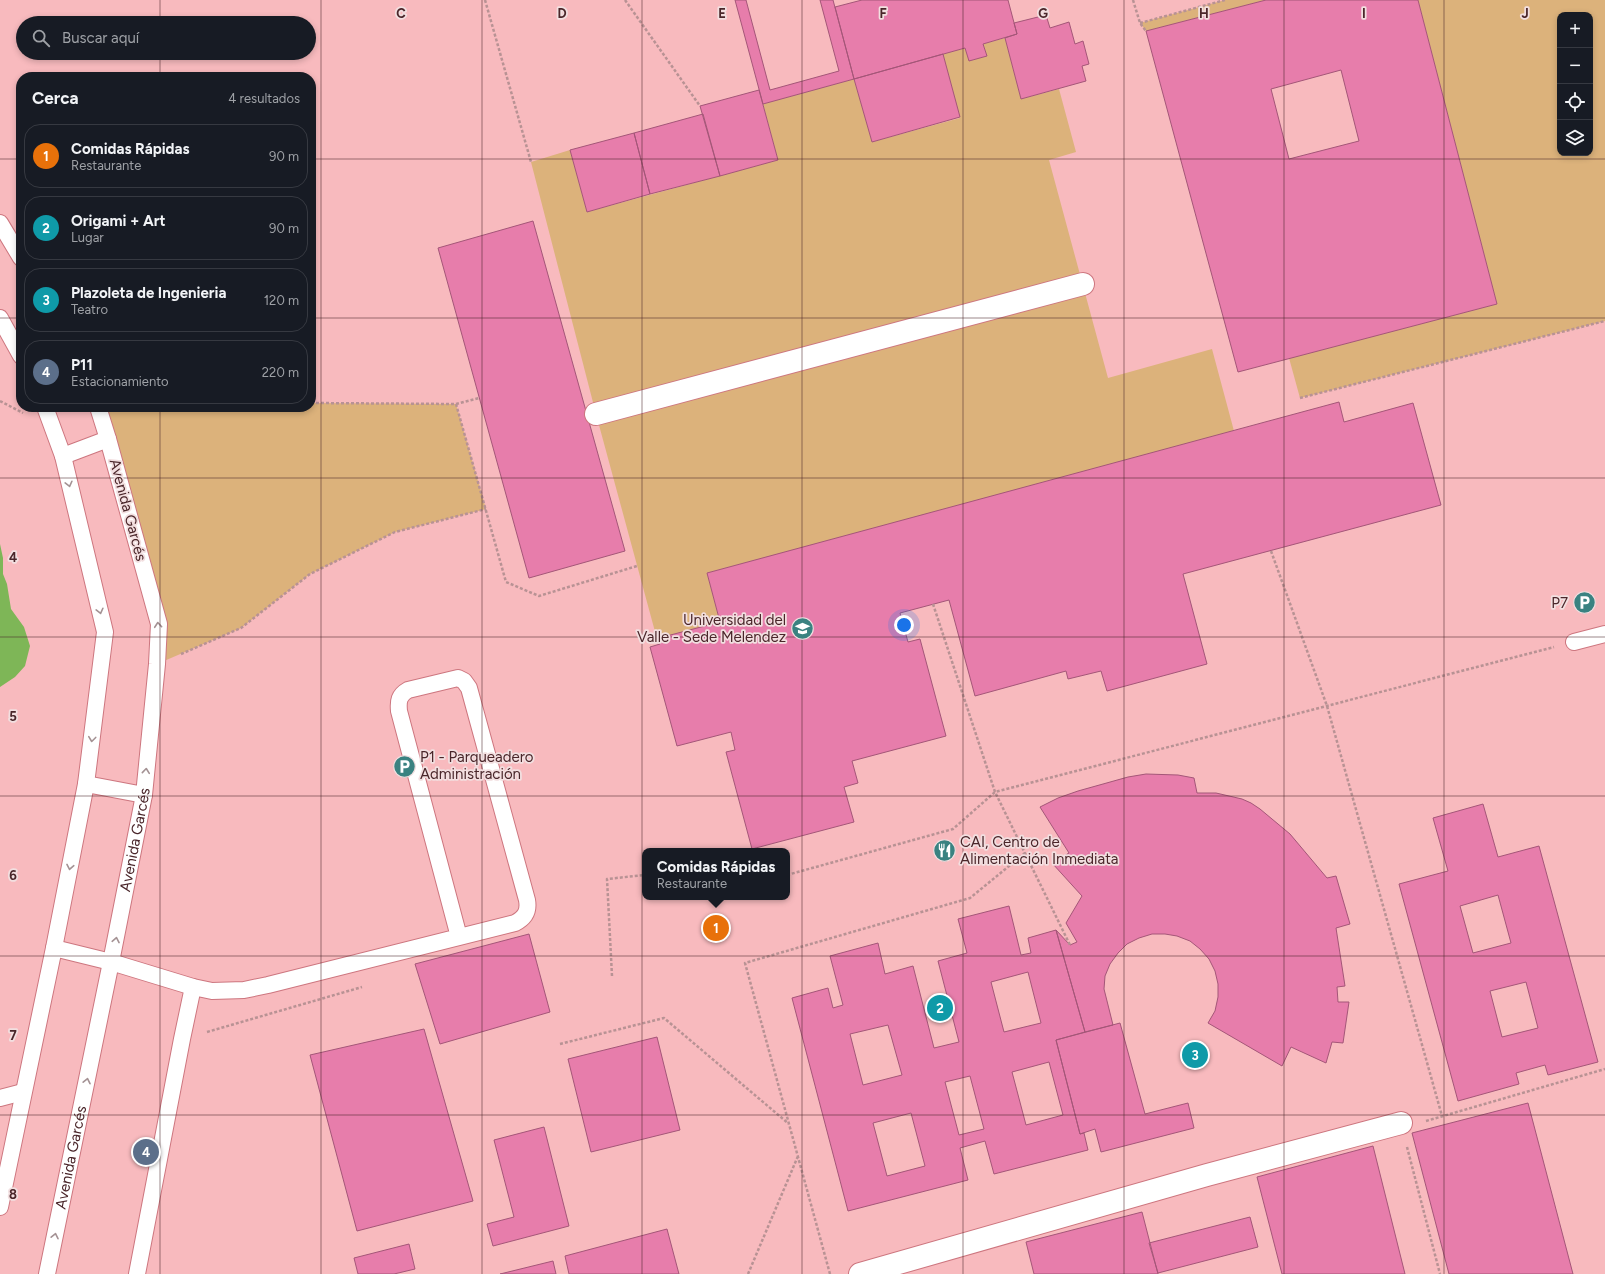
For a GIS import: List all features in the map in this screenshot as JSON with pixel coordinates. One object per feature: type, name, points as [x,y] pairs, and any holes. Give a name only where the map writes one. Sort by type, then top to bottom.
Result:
[{"type":"street","points":[[596,414],[1083,284]]},
{"type":"street","points":[[860,1274],[1207,1175],[1402,1126]]},
{"type":"lane","points":[[0,222],[16,249]]},
{"type":"lane","points":[[0,318],[16,347]]},
{"type":"lane","points":[[0,1207],[54,948],[86,784],[105,632],[63,456],[47,412]]},
{"type":"lane","name":"Avenida Garcés","points":[[47,1274],[144,795],[158,664],[159,624],[100,412]]},
{"type":"lane","points":[[63,456],[108,439]]},
{"type":"lane","points":[[1574,642],[1605,634]]},
{"type":"lane","points":[[54,948],[111,962],[193,987],[212,991],[244,990],[459,937],[515,923],[522,919],[527,913],[528,906],[469,688],[464,681],[458,678],[408,690],[402,694],[398,703],[459,937]]},
{"type":"lane","points":[[86,784],[144,795]]},
{"type":"lane","points":[[137,1274],[193,987]]},
{"type":"lane","points":[[0,1098],[23,1092]]},
{"type":"path","points":[[485,0],[530,162]]},
{"type":"path","points":[[625,0],[700,106]]},
{"type":"path","points":[[1133,0],[1140,23],[1146,31]]},
{"type":"path","points":[[1140,23],[1225,0]]},
{"type":"path","points":[[1300,398],[1605,321]]},
{"type":"path","points":[[316,403],[456,404],[479,398]]},
{"type":"path","points":[[456,404],[506,582],[539,596],[637,566]]},
{"type":"path","points":[[158,664],[241,628],[310,574],[395,532],[486,509]]},
{"type":"path","points":[[1271,551],[1327,706],[1442,1116]]},
{"type":"path","points":[[933,604],[995,792],[1070,945]]},
{"type":"path","points":[[790,874],[952,829],[995,792],[1574,642]]},
{"type":"path","points":[[830,1274],[745,963],[970,898],[1024,853]]},
{"type":"path","points":[[612,976],[607,879],[642,875]]},
{"type":"path","points":[[182,1039],[364,986]]},
{"type":"path","points":[[560,1044],[664,1018],[789,1125]]},
{"type":"path","points":[[1440,1274],[1402,1126],[1605,1070]]},
{"type":"path","points":[[748,1274],[798,1156]]},
{"type":"shaded area","name":"Universidad del Valle - Sede Melendez","points":[[0,0],[1605,0],[1605,1274],[0,1274]]},
{"type":"shaded area","points":[[1225,0],[1266,0],[1146,31],[1140,23]]},
{"type":"shaded area","points":[[1418,0],[1605,0],[1605,321],[1300,398],[1289,358],[1497,304]]},
{"type":"shaded area","points":[[1005,38],[1021,99],[1059,89],[1076,152],[1049,160],[1108,378],[1212,349],[1234,431],[707,573],[720,622],[657,639],[596,414],[531,162],[570,150],[587,212],[778,160],[763,104],[854,79],[872,142],[960,118],[943,54],[965,48],[969,61],[987,56],[983,44]]},
{"type":"shaded area","points":[[316,403],[456,404],[486,509],[395,532],[310,574],[241,628],[157,664],[159,624],[99,412],[316,412]]},
{"type":"shaded area","points":[[0,544],[3,558],[3,574],[7,584],[11,609],[24,627],[30,646],[25,666],[15,677],[0,687]]},
{"type":"building","points":[[735,0],[746,0],[770,90],[839,71],[820,0],[833,0],[854,79],[763,104]]},
{"type":"building","points":[[862,0],[1008,0],[1017,34],[983,44],[987,56],[969,61],[965,48],[854,79],[835,7]]},
{"type":"building","points":[[1266,0],[1418,0],[1497,304],[1238,372],[1146,31]],"holes":[[[1341,70],[1359,141],[1289,159],[1271,89]]]},
{"type":"building","points":[[1046,15],[1050,28],[1069,22],[1075,44],[1083,41],[1089,64],[1082,66],[1086,81],[1021,99],[1005,38],[1017,34],[1014,23]]},
{"type":"building","points":[[943,54],[960,117],[872,142],[854,79]]},
{"type":"building","points":[[759,90],[778,160],[720,176],[700,106]]},
{"type":"building","points":[[703,114],[720,176],[650,194],[634,133]]},
{"type":"building","points":[[634,133],[650,194],[587,212],[570,150]]},
{"type":"building","points":[[533,221],[625,551],[529,578],[438,248]]},
{"type":"building","points":[[1339,402],[1344,422],[1413,403],[1441,505],[1183,574],[1207,664],[1107,691],[1101,671],[1068,679],[1066,671],[975,696],[949,600],[900,613],[908,642],[920,639],[946,736],[852,761],[858,783],[844,787],[854,822],[756,848],[752,848],[726,752],[735,750],[731,732],[677,746],[650,647],[660,644],[659,638],[720,622],[707,573]]},
{"type":"building","points":[[1146,774],[1178,775],[1194,778],[1197,793],[1216,793],[1242,799],[1251,803],[1290,834],[1327,878],[1336,876],[1350,924],[1336,928],[1345,986],[1337,987],[1338,1002],[1349,1002],[1343,1043],[1332,1042],[1326,1063],[1291,1047],[1282,1066],[1208,1023],[1215,1011],[1218,997],[1218,984],[1215,971],[1209,959],[1190,941],[1177,936],[1165,934],[1152,934],[1139,938],[1127,944],[1118,953],[1110,964],[1105,976],[1104,989],[1113,1025],[1085,1032],[1056,930],[1070,945],[1077,942],[1066,923],[1082,896],[1052,863],[1069,853],[1040,807],[1058,798],[1078,791],[1128,777]]},
{"type":"building","points":[[1483,804],[1498,857],[1539,846],[1598,1062],[1548,1075],[1545,1065],[1516,1073],[1519,1084],[1458,1101],[1399,884],[1448,871],[1433,818]],"holes":[[[1498,895],[1511,943],[1473,953],[1460,906]],[[1526,982],[1538,1028],[1502,1037],[1490,991]]]},
{"type":"building","points":[[1009,906],[1021,955],[1031,953],[1028,938],[1056,930],[1085,1032],[1056,1040],[1080,1134],[1084,1133],[1088,1150],[994,1174],[985,1141],[960,1148],[968,1180],[848,1211],[792,998],[828,988],[833,1008],[843,1005],[830,956],[878,943],[885,974],[913,966],[934,1048],[959,1042],[938,961],[967,953],[958,919]],"holes":[[[1028,972],[1041,1023],[1004,1032],[991,982]],[[888,1025],[902,1075],[863,1085],[850,1034]],[[1049,1062],[1063,1115],[1026,1125],[1012,1072]],[[970,1076],[984,1129],[959,1135],[945,1082]],[[911,1113],[925,1166],[887,1176],[873,1123]]]},
{"type":"building","points":[[529,934],[550,1012],[440,1044],[415,964]]},
{"type":"building","points":[[1120,1023],[1145,1114],[1188,1103],[1194,1128],[1101,1152],[1095,1129],[1080,1134],[1056,1040]]},
{"type":"building","points":[[424,1029],[473,1201],[357,1231],[310,1055]]},
{"type":"building","points":[[657,1037],[680,1130],[591,1152],[568,1059]]},
{"type":"building","points":[[1528,1103],[1573,1274],[1449,1274],[1412,1133]]},
{"type":"building","points":[[544,1127],[569,1226],[493,1246],[487,1224],[514,1217],[494,1140]]},
{"type":"building","points":[[1373,1146],[1405,1274],[1282,1274],[1257,1177]]},
{"type":"building","points":[[1142,1212],[1158,1274],[1034,1274],[1026,1242]]},
{"type":"building","points":[[1250,1217],[1258,1247],[1158,1273],[1149,1243]]},
{"type":"building","points":[[667,1229],[679,1274],[569,1274],[565,1256]]},
{"type":"building","points":[[409,1244],[415,1269],[394,1274],[358,1274],[354,1258]]},
{"type":"building","points":[[553,1261],[556,1274],[500,1274]]},
{"type":"place","name":"P7","points":[[1584,603]]},
{"type":"place","name":"Universidad del Valle - Sede Melendez","points":[[802,629]]},
{"type":"place","name":"P1 - Parqueadero Administración","points":[[405,766]]},
{"type":"place","name":"CAI, Centro de Alimentación Inmediata","points":[[945,851]]},
{"type":"place","name":"Comidas Rápidas","points":[[716,928]]},
{"type":"place","name":"Origami + Art","points":[[940,1008]]},
{"type":"place","name":"Plazoleta de Ingenieria","points":[[1195,1055]]},
{"type":"place","name":"P11","points":[[146,1152]]}]
